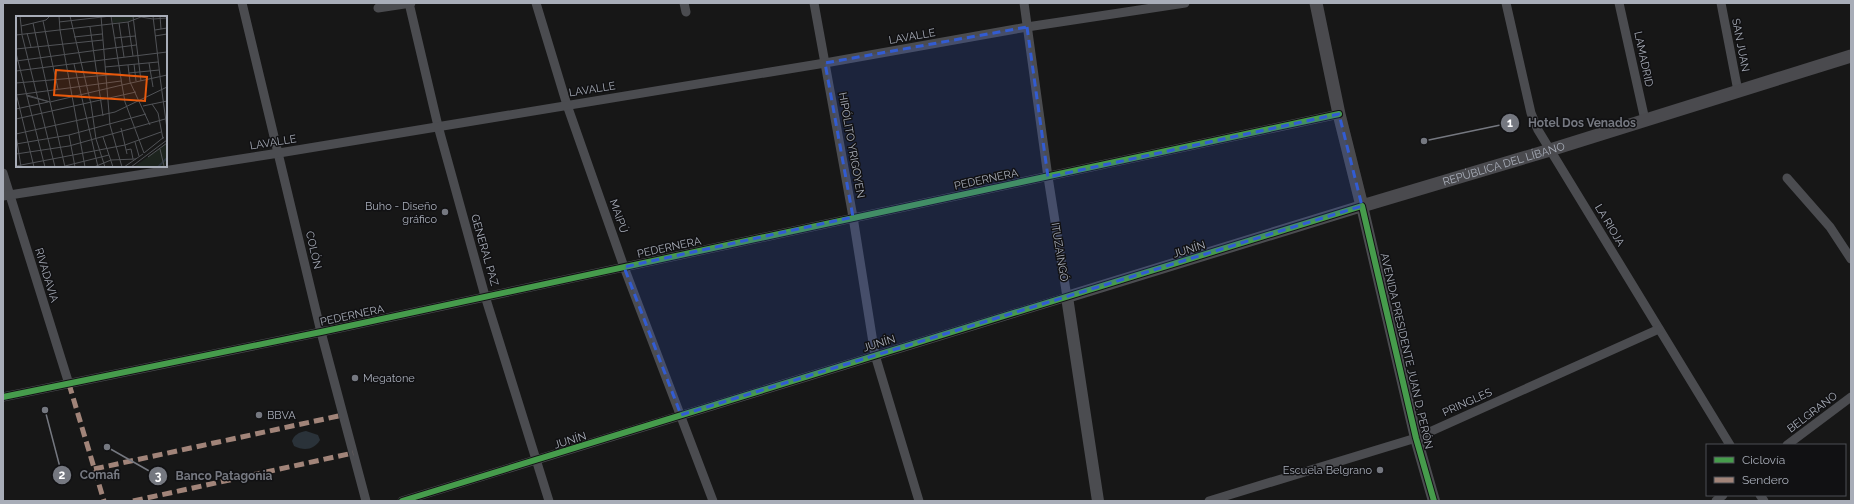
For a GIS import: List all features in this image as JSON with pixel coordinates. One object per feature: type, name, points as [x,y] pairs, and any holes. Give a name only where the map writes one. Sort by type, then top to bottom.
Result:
[{"type":"main road","name":"AVENIDA PRESIDENTE JUAN D. PERÓN","points":[[1316,3],[1339,114],[1362,206]]},
{"type":"main road","name":"REPÚBLICA DEL LÍBANO","points":[[1362,206],[1550,150],[1851,56]]},
{"type":"street","name":"COLÓN","points":[[242,3],[321,332],[366,501]]},
{"type":"street","points":[[378,8],[410,3]]},
{"type":"street","name":"GENERAL PAZ","points":[[410,3],[438,126],[485,296],[538,461],[549,501]]},
{"type":"street","name":"MAIPÚ","points":[[536,3],[567,105],[624,267],[713,501]]},
{"type":"street","name":"HIPÓLITO YRIGOYEN","points":[[814,3],[853,217],[875,355],[919,501]]},
{"type":"street","name":"ITUZAINGÓ","points":[[1024,3],[1048,177],[1098,501]]},
{"type":"street","name":"LAVALLE","points":[[6,195],[279,153],[825,63],[1027,27],[1185,3]]},
{"type":"street","name":"LA RIOJA","points":[[1506,3],[1534,122],[1729,444]]},
{"type":"street","name":"LAMADRID","points":[[1619,3],[1645,120]]},
{"type":"street","name":"SAN JUAN","points":[[1722,3],[1738,91]]},
{"type":"street","name":"PEDERNERA","points":[[3,397],[321,332],[1339,114]]},
{"type":"street","name":"RIVADAVIA","points":[[3,173],[6,195],[69,384]]},
{"type":"street","points":[[1787,178],[1830,227],[1851,259]]},
{"type":"street","name":"JUNÍN","points":[[402,501],[538,461],[875,355],[1362,206]]},
{"type":"street","name":"AVENIDA PRESIDENTE JUAN D. PERÓN","points":[[1362,206],[1416,438],[1434,501]]},
{"type":"street","name":"PRINGLES","points":[[1209,501],[1416,438],[1659,329]]},
{"type":"street","name":"BELGRANO","points":[[1788,444],[1851,397]]},
{"type":"highlighted area","points":[[1027,27],[1048,177],[1339,114],[1362,206],[681,415],[624,267],[853,217],[825,63]]},
{"type":"shaded area","points":[[306,431],[318,435],[320,440],[318,443],[312,448],[308,449],[301,449],[294,446],[292,441],[295,435]]},
{"type":"marked path","points":[[69,384],[104,501]]},
{"type":"marked path","points":[[94,469],[343,415]]},
{"type":"marked path","points":[[133,501],[353,453]]},
{"type":"cycle path","points":[[3,397],[321,332],[1339,114]]},
{"type":"cycle path","points":[[402,501],[1362,206],[1416,438],[1434,501]]},
{"type":"place","name":"Hotel Dos Venados","points":[[1424,141]]},
{"type":"place","name":"Buho - Diseño gráfico","points":[[445,212]]},
{"type":"place","name":"Megatone","points":[[355,378]]},
{"type":"place","name":"Comafi","points":[[45,410]]},
{"type":"place","name":"BBVA","points":[[259,415]]},
{"type":"place","name":"Banco Patagonia","points":[[107,447]]},
{"type":"place","name":"Escuela Belgrano","points":[[1380,470]]}]
